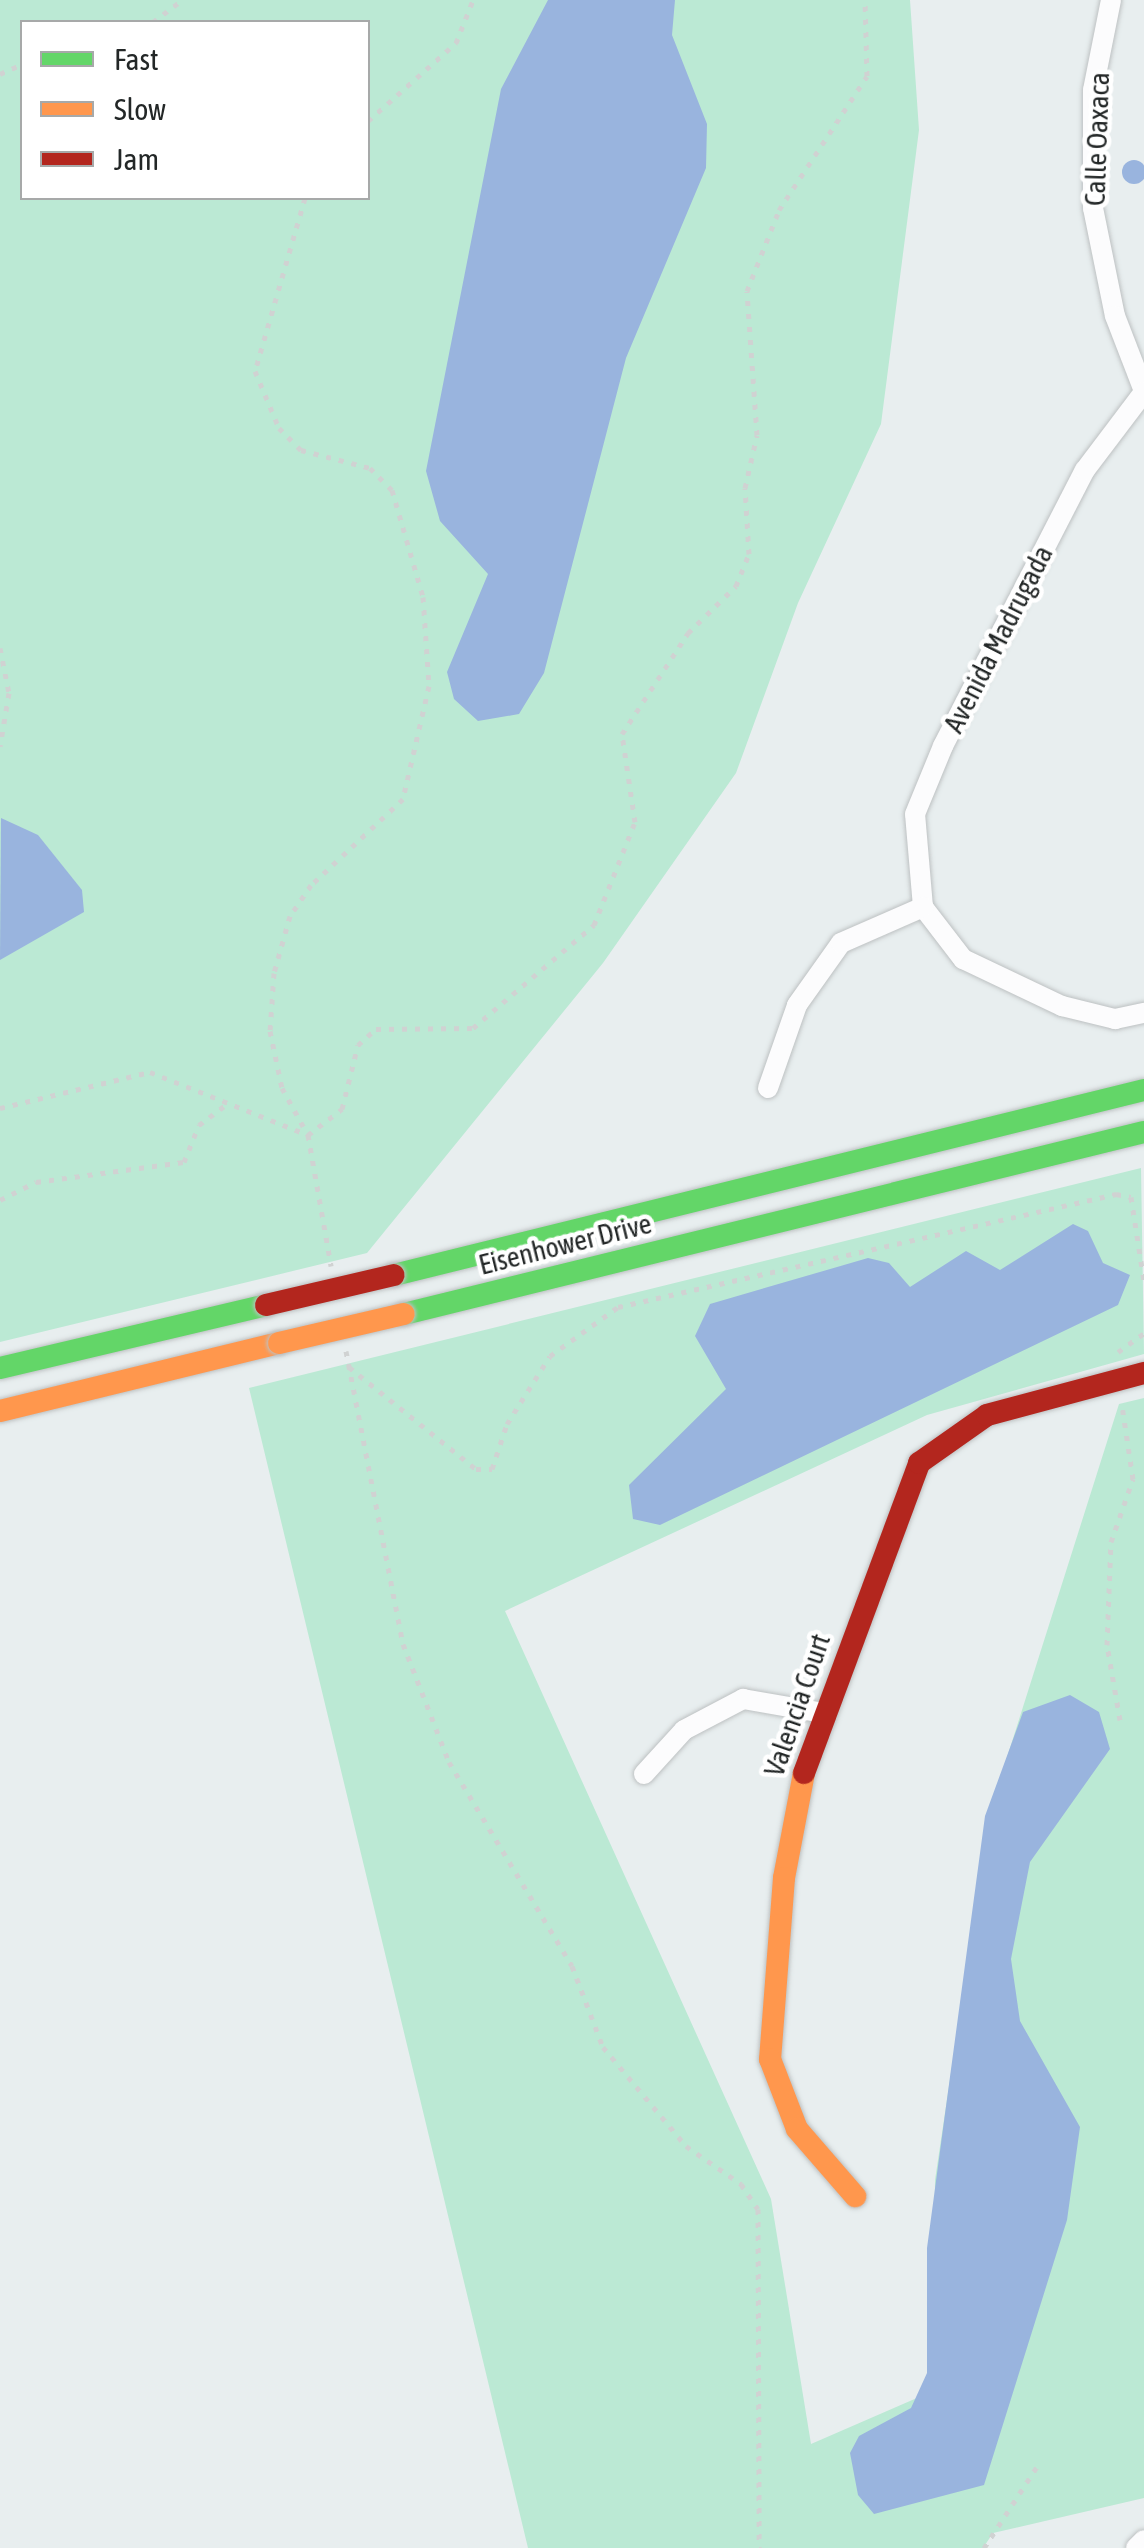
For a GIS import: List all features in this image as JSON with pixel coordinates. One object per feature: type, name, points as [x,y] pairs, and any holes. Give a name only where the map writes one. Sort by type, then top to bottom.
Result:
[{"type":"main road","name":"Eisenhower Drive","points":[[0,1368],[1144,1090]]},
{"type":"main road","name":"Eisenhower Drive","points":[[0,1411],[1144,1132]]},
{"type":"main road","name":"Valencia Court","points":[[855,2196],[796,2129],[770,2059],[794,1810],[823,1713],[920,1462],[987,1415],[1144,1373]]},
{"type":"street","name":"Calle Oaxaca","points":[[1111,0],[1093,90],[1093,208],[1115,316],[1144,392]]},
{"type":"street","name":"Avenida Madrugada","points":[[923,907],[915,814],[943,746],[1085,470],[1144,392]]},
{"type":"street","points":[[768,1088],[797,1005],[842,943],[923,907],[980,967],[1062,1006],[1115,1019],[1144,1013]]},
{"type":"street","points":[[644,1774],[684,1730],[744,1699],[823,1713]]},
{"type":"street","points":[[1136,2548],[1144,2540]]},
{"type":"path","points":[[156,20],[182,0]]},
{"type":"path","points":[[370,119],[456,43],[474,0]]},
{"type":"path","points":[[308,1135],[342,1109],[358,1045],[376,1029],[485,1021],[521,978],[563,960],[618,884],[636,822],[622,734],[688,633],[736,586],[748,554],[745,488],[757,435],[747,290],[779,210],[867,76],[865,0]]},
{"type":"path","points":[[304,200],[255,372],[279,428],[301,450],[370,468],[392,490],[423,597],[429,686],[403,799],[311,886],[290,916],[274,974],[270,1032],[282,1088],[308,1135],[332,1270]]},
{"type":"path","points":[[0,648],[9,693],[0,746]]},
{"type":"path","points":[[0,1108],[150,1072],[308,1135]]},
{"type":"path","points":[[0,1200],[36,1182],[184,1162],[199,1125],[228,1104]]},
{"type":"path","points":[[349,1366],[476,1469],[492,1469],[507,1424],[550,1356],[618,1307],[1116,1194],[1131,1197],[1144,1281]]},
{"type":"path","points":[[1120,1720],[1108,1645],[1111,1542],[1132,1479],[1116,1381],[1117,1353],[1144,1332]]},
{"type":"path","points":[[346,1347],[403,1644],[449,1762],[572,1966],[603,2046],[686,2146],[741,2184],[758,2209],[759,2548]]},
{"type":"path","points":[[984,2548],[1040,2462]]},
{"type":"green space","points":[[0,0],[910,0],[919,130],[881,424],[798,603],[736,773],[603,963],[367,1253],[0,1342]]},
{"type":"green space","points":[[1141,1168],[1144,1354],[927,1415],[505,1611],[771,2199],[811,2444],[933,2391],[935,2180],[990,1811],[1119,1404],[1144,1398],[1144,2498],[993,2533],[983,2548],[528,2548],[249,1388]]},
{"type":"water","points":[[548,0],[675,0],[672,35],[707,124],[706,168],[626,358],[544,673],[519,714],[478,721],[454,699],[447,672],[488,574],[440,521],[426,471],[501,89]]},
{"type":"water","points":[[1134,160],[1142,164],[1142,180],[1134,184],[1126,180],[1122,172],[1126,164]]},
{"type":"water","points":[[1,818],[38,835],[82,890],[84,912],[0,960]]},
{"type":"water","points":[[1073,1224],[1088,1231],[1103,1263],[1130,1275],[1118,1305],[660,1525],[633,1519],[629,1485],[726,1389],[695,1336],[710,1304],[868,1258],[889,1263],[910,1287],[966,1251],[1000,1270]]},
{"type":"water","points":[[1070,1695],[1099,1712],[1110,1749],[1030,1862],[1011,1959],[1020,2021],[1080,2127],[1067,2220],[984,2485],[874,2514],[858,2495],[850,2453],[859,2436],[911,2408],[927,2373],[927,2248],[985,1816],[1023,1712]]},
{"type":"traffic: fast","points":[[394,1275],[1144,1090]]},
{"type":"traffic: fast","points":[[404,1314],[1144,1132]]},
{"type":"traffic: fast","points":[[0,1368],[266,1305]]},
{"type":"traffic: slow","points":[[279,1343],[404,1314]]},
{"type":"traffic: slow","points":[[0,1411],[279,1343]]},
{"type":"traffic: slow","points":[[804,1773],[784,1878],[770,2059],[797,2129],[855,2196]]},
{"type":"traffic: jam","points":[[266,1305],[394,1275]]},
{"type":"traffic: jam","points":[[804,1773],[919,1463],[987,1415],[1144,1373]]}]
